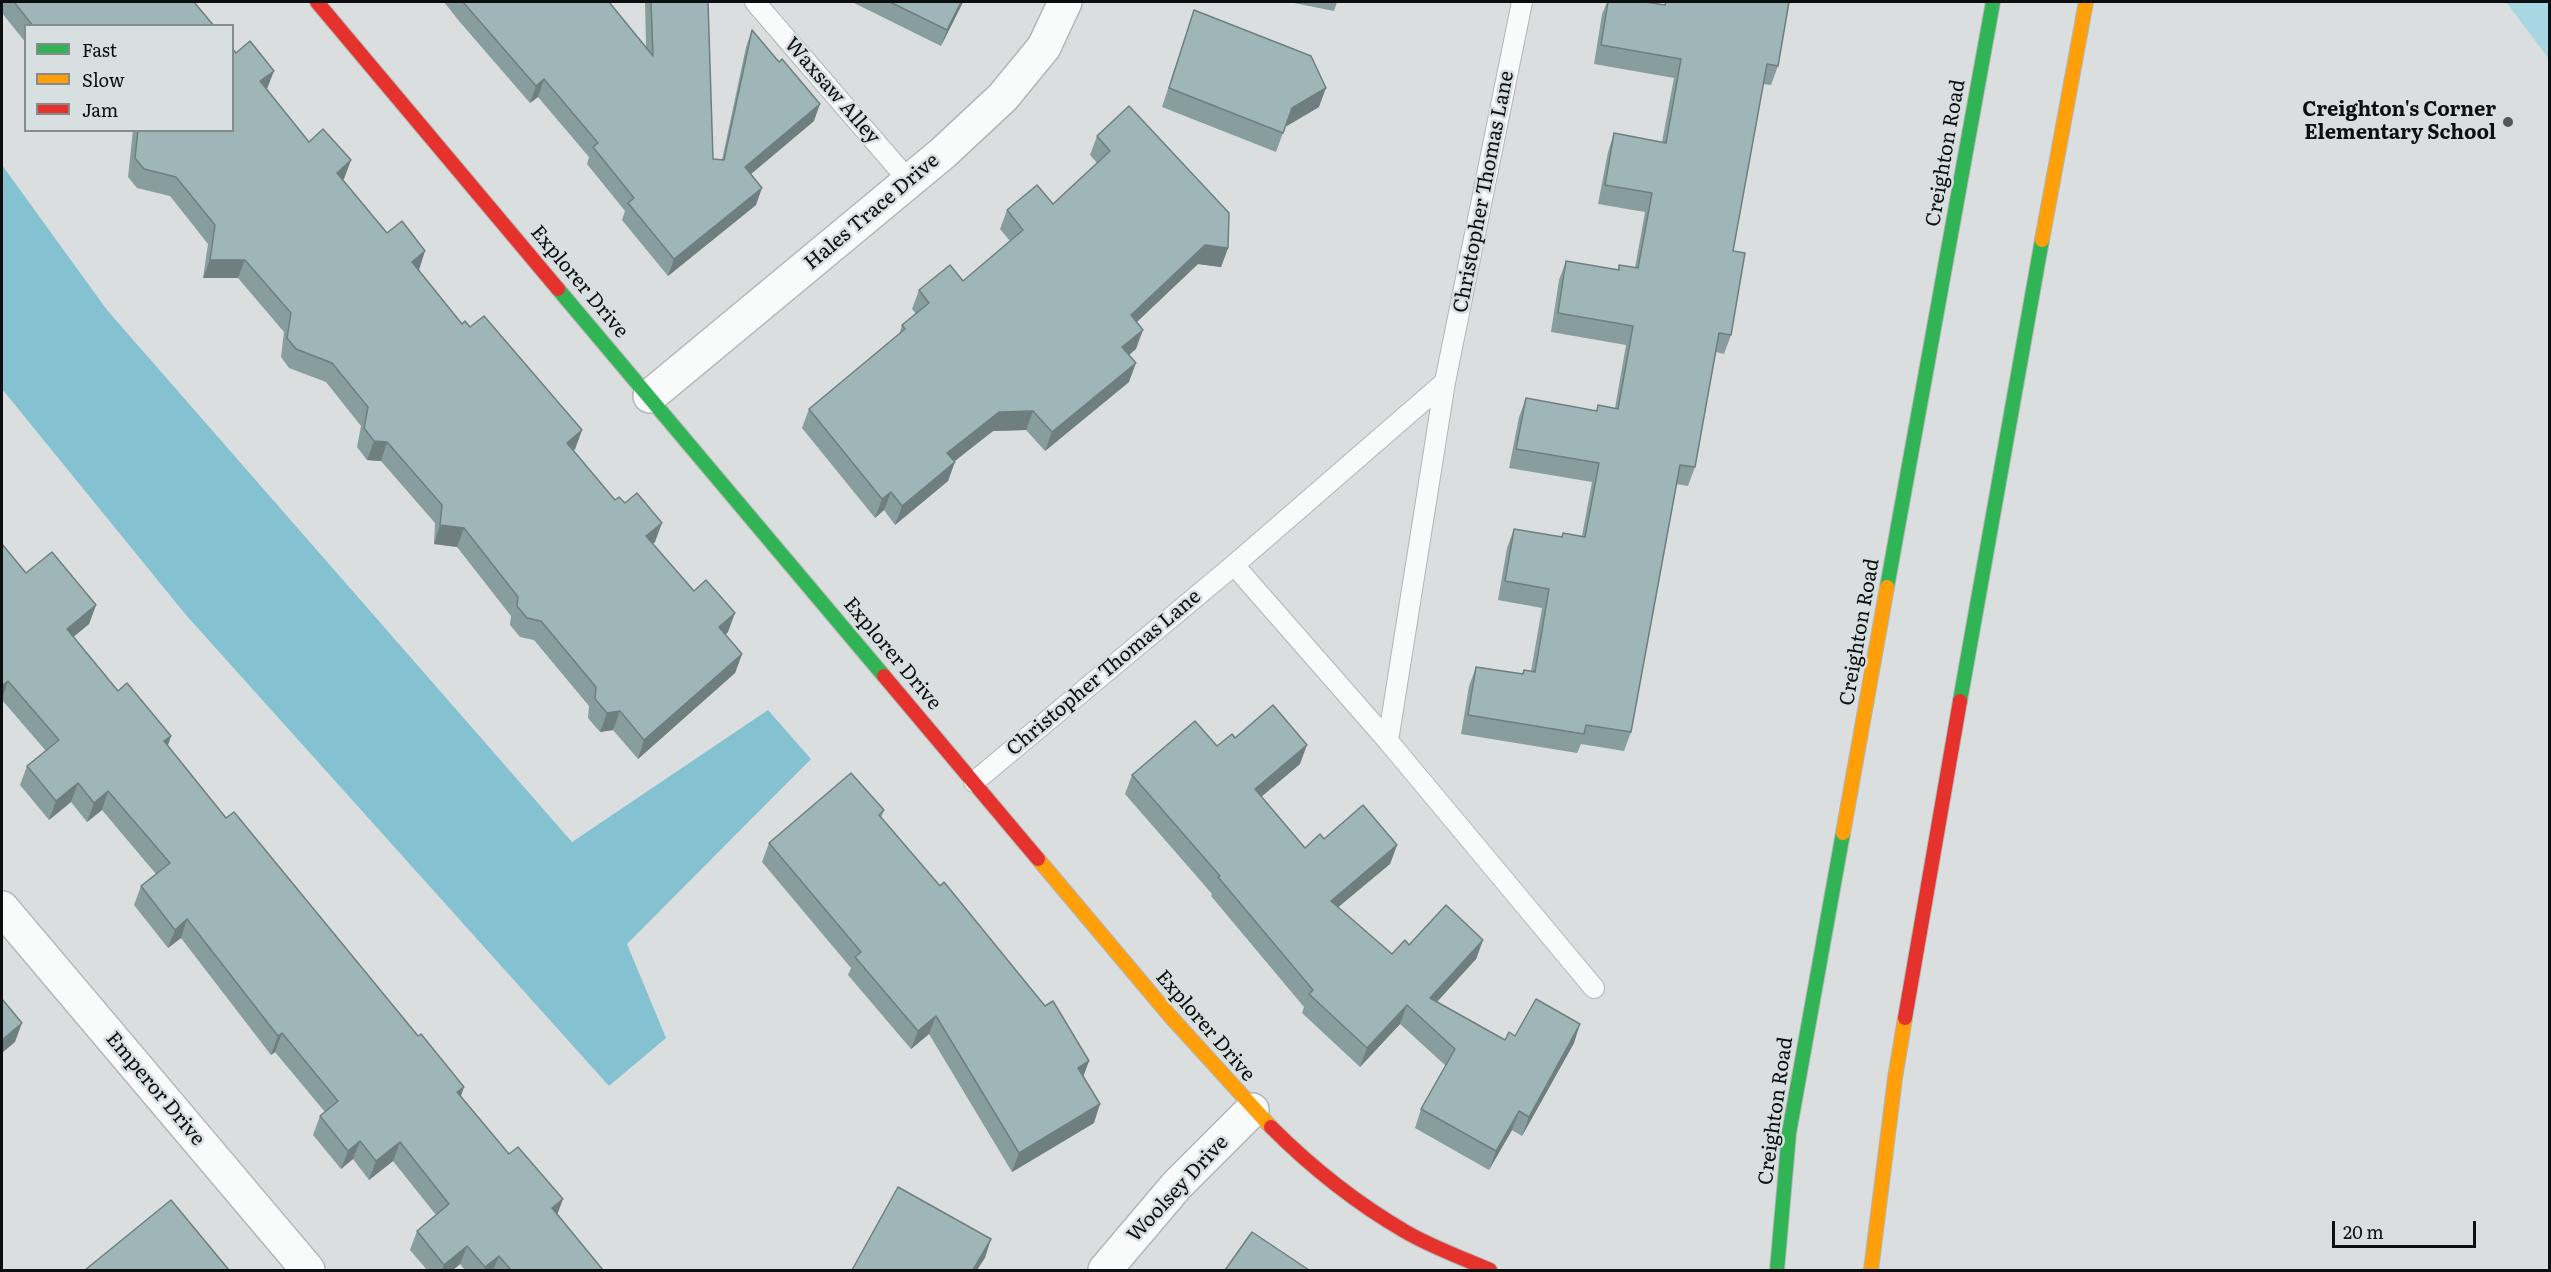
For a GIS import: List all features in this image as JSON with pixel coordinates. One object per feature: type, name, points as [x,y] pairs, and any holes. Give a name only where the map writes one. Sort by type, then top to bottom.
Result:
[{"type":"street","name":"Explorer Drive","points":[[317,2],[1170,1017],[1252,1110],[1338,1186],[1406,1232],[1490,1270]]},
{"type":"street","name":"Hales Trace Drive","points":[[650,396],[909,181],[1003,97],[1044,47],[1065,2]]},
{"type":"street","name":"Creighton Road","points":[[1777,1270],[1789,1133],[1993,2]]},
{"type":"street","points":[[1871,1270],[1895,1078],[2024,335],[2086,2]]},
{"type":"street","name":"Emperor Drive","points":[[2,909],[308,1270]]},
{"type":"street","name":"Woolsey Drive","points":[[1105,1270],[1177,1185],[1252,1110]]},
{"type":"lane","name":"Waxsaw Alley","points":[[755,2],[909,181]]},
{"type":"lane","name":"Christopher Thomas Lane","points":[[1388,741],[1445,382],[1522,2]]},
{"type":"lane","name":"Christopher Thomas Lane","points":[[974,782],[1234,565],[1445,382]]},
{"type":"lane","points":[[1234,565],[1388,741],[1594,988]]},
{"type":"shaded area","points":[[2506,2],[2549,2],[2549,59]]},
{"type":"shaded area","points":[[2,165],[107,310],[572,842],[768,710],[811,759],[627,944],[666,1038],[609,1086],[186,615],[2,389]]},
{"type":"building","points":[[14,2],[194,2],[212,24],[31,24]]},
{"type":"building","points":[[463,2],[609,2],[653,56],[651,2],[708,2],[713,159],[724,160],[752,30],[779,62],[782,59],[820,104],[745,167],[762,188],[674,259],[628,203],[634,198],[593,147],[598,143],[544,79],[536,86]]},
{"type":"building","points":[[890,2],[961,2],[947,30]]},
{"type":"building","points":[[1608,2],[1645,2],[1665,5],[1666,2],[1789,2],[1778,66],[1767,64],[1733,251],[1745,253],[1731,335],[1719,333],[1695,467],[1680,465],[1631,732],[1586,725],[1584,734],[1468,715],[1476,667],[1523,674],[1524,670],[1535,672],[1549,589],[1505,581],[1514,529],[1562,537],[1563,533],[1585,537],[1599,463],[1516,449],[1526,398],[1597,411],[1598,405],[1618,409],[1633,326],[1558,313],[1566,261],[1619,270],[1619,265],[1638,268],[1652,193],[1605,185],[1614,133],[1666,143],[1681,59],[1601,45]]},
{"type":"building","points":[[1194,10],[1311,56],[1326,88],[1292,108],[1283,133],[1169,88]]},
{"type":"building","points":[[250,41],[274,71],[260,81],[309,142],[323,129],[351,160],[337,173],[387,233],[402,221],[425,251],[412,262],[462,324],[465,321],[470,327],[484,316],[582,430],[567,443],[615,500],[619,497],[625,503],[637,493],[662,523],[646,536],[694,591],[706,580],[735,613],[719,627],[742,654],[644,740],[620,711],[607,713],[595,699],[596,687],[541,621],[527,618],[517,606],[518,597],[464,528],[440,525],[442,505],[387,442],[374,441],[364,428],[368,407],[332,363],[296,349],[287,338],[291,313],[245,260],[210,260],[215,225],[176,177],[144,169],[135,158],[138,132],[234,132],[234,50],[236,53]]},
{"type":"building","points":[[1129,106],[1229,213],[1228,248],[1205,245],[1131,315],[1143,330],[1122,347],[1136,363],[1052,432],[1033,411],[999,412],[947,453],[955,462],[902,506],[891,492],[882,499],[809,409],[905,329],[902,325],[929,303],[919,290],[950,265],[963,281],[1023,230],[1007,210],[1037,185],[1053,204],[1110,151],[1097,136]]},
{"type":"building","points":[[2,544],[26,573],[52,552],[96,605],[67,629],[118,691],[127,683],[171,736],[164,741],[226,818],[234,812],[418,1036],[421,1034],[464,1087],[457,1092],[509,1154],[518,1147],[563,1199],[552,1208],[603,1270],[511,1270],[499,1256],[485,1267],[467,1246],[444,1265],[417,1231],[449,1204],[400,1142],[376,1161],[360,1141],[348,1151],[320,1116],[338,1101],[282,1033],[278,1036],[187,919],[175,930],[141,886],[170,863],[108,791],[94,803],[78,783],[56,801],[27,766],[59,740],[8,681],[2,686]]},
{"type":"building","points":[[1273,705],[1307,745],[1255,789],[1305,848],[1320,834],[1324,839],[1363,805],[1397,845],[1331,901],[1392,954],[1405,940],[1409,945],[1446,905],[1483,940],[1430,998],[1505,1040],[1509,1032],[1515,1036],[1536,999],[1580,1024],[1529,1117],[1519,1111],[1496,1151],[1421,1109],[1455,1049],[1407,1005],[1367,1048],[1309,994],[1313,990],[1218,877],[1220,876],[1132,775],[1195,721],[1217,746],[1232,734],[1235,738]]},
{"type":"building","points":[[851,773],[884,810],[879,815],[940,886],[944,882],[1045,1006],[1053,1001],[1089,1061],[1078,1068],[1100,1104],[1019,1153],[936,1016],[918,1031],[855,957],[861,952],[769,843]]},
{"type":"building","points":[[2,999],[22,1023],[2,1040]]},
{"type":"building","points":[[898,1187],[991,1239],[973,1270],[852,1270]]},
{"type":"building","points":[[171,1200],[229,1270],[85,1270]]},
{"type":"building","points":[[1252,1232],[1309,1270],[1225,1270]]},
{"type":"traffic: fast","points":[[1887,587],[1993,2]]},
{"type":"traffic: fast","points":[[1960,701],[2042,240]]},
{"type":"traffic: fast","points":[[558,289],[884,676]]},
{"type":"traffic: fast","points":[[1777,1270],[1789,1133],[1843,833]]},
{"type":"traffic: slow","points":[[2042,240],[2086,2]]},
{"type":"traffic: slow","points":[[1843,833],[1887,587]]},
{"type":"traffic: slow","points":[[1038,859],[1170,1016],[1271,1127]]},
{"type":"traffic: slow","points":[[1871,1270],[1895,1078],[1905,1018]]},
{"type":"traffic: jam","points":[[317,2],[558,289]]},
{"type":"traffic: jam","points":[[884,676],[1038,859]]},
{"type":"traffic: jam","points":[[1905,1018],[1960,701]]},
{"type":"traffic: jam","points":[[1271,1127],[1335,1184],[1387,1221],[1426,1243],[1490,1270]]},
{"type":"place","name":"Creighton's Corner Elementary School","points":[[2508,122]]}]
